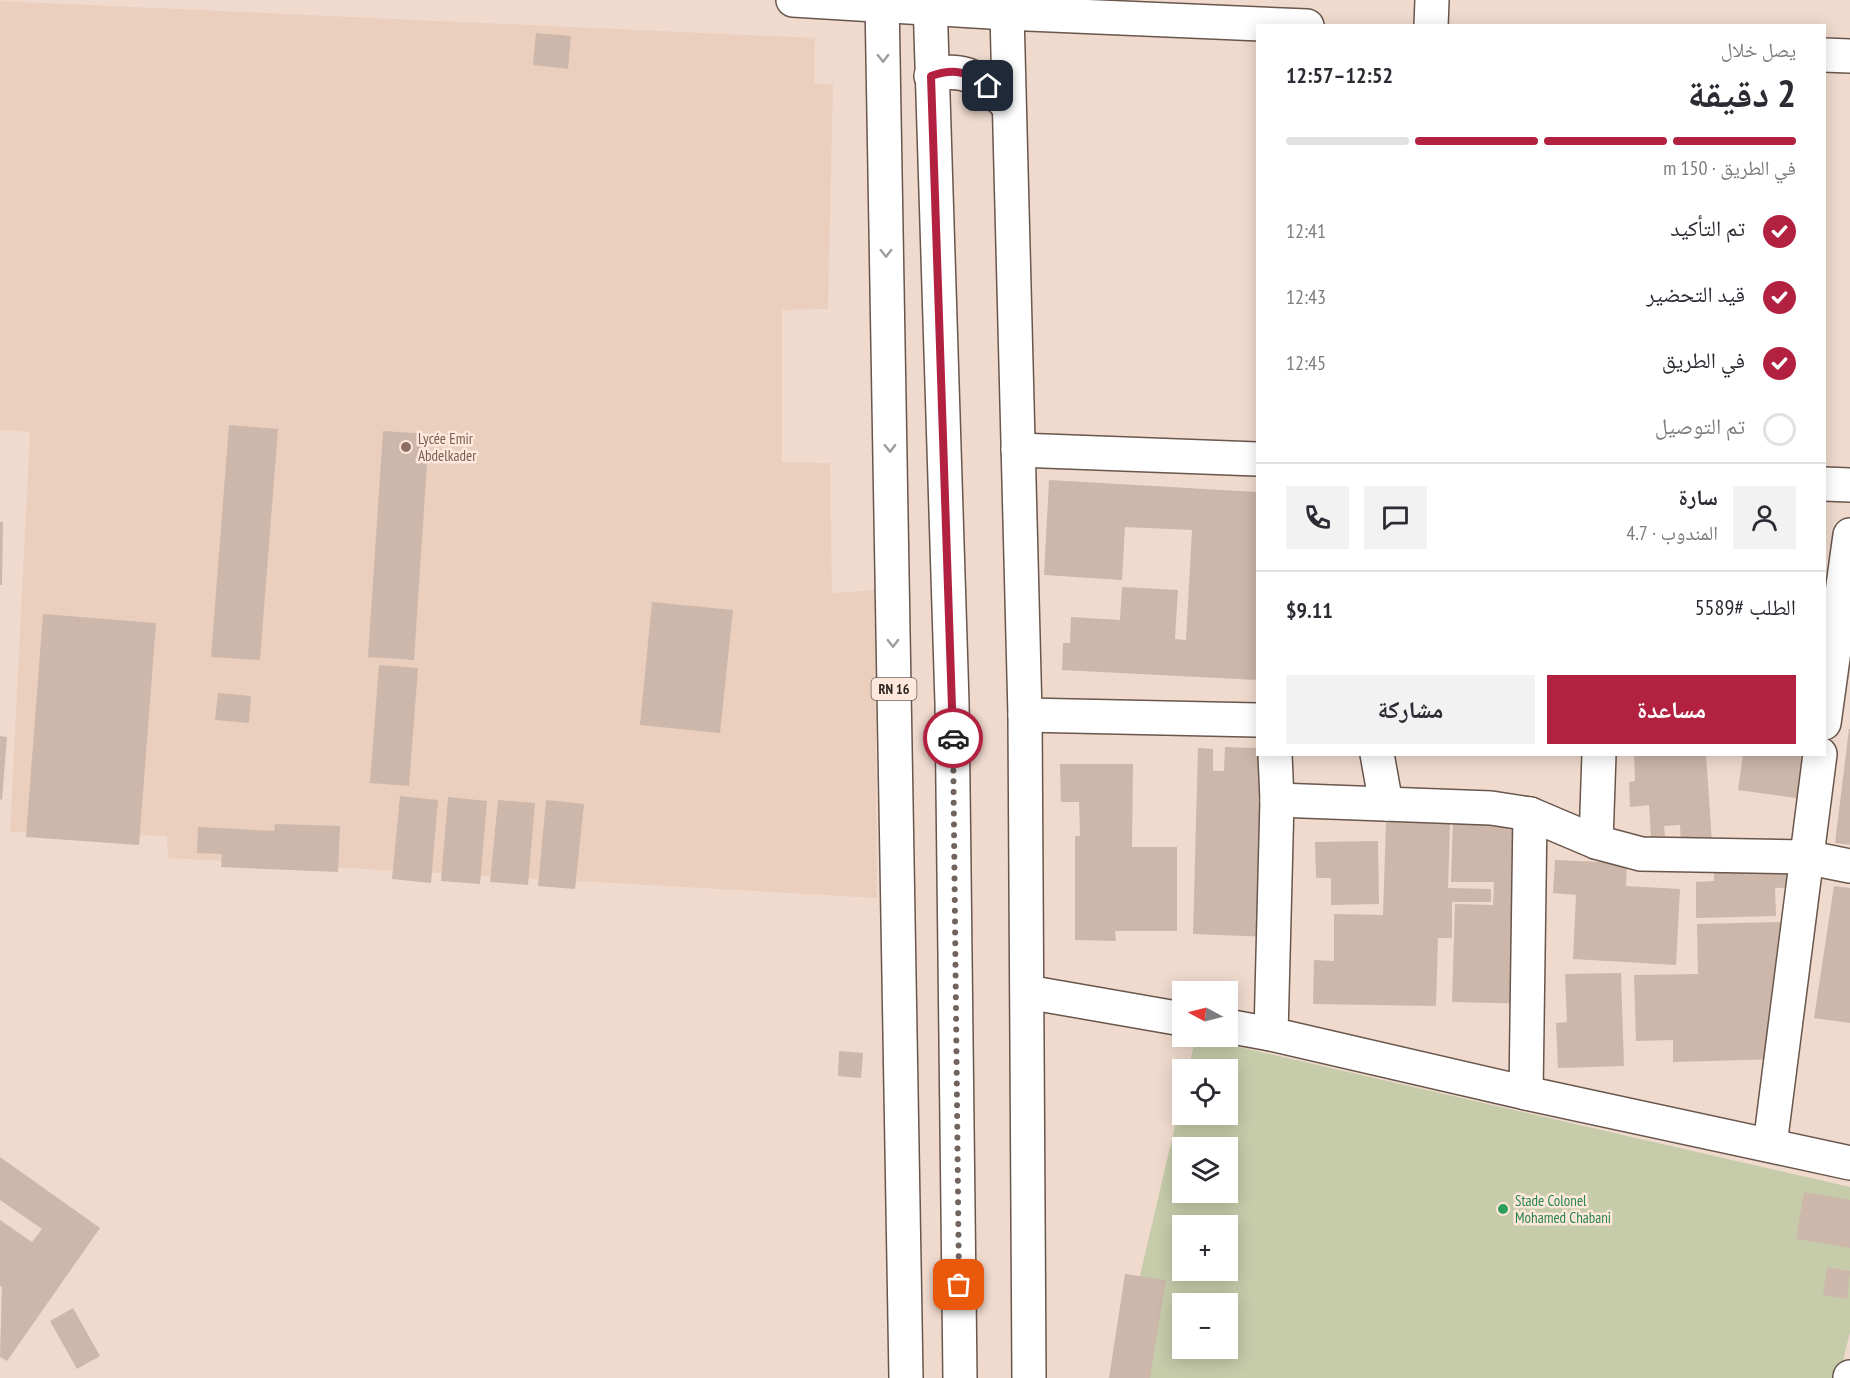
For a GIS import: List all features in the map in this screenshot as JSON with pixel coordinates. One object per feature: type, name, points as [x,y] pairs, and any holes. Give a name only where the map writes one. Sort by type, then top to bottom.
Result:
[{"type":"street","points":[[793,0],[930,4],[1007,13],[1261,24]]},
{"type":"street","points":[[1431,24],[1432,0]]},
{"type":"street","name":"RN 16","points":[[882,3],[906,1378]]},
{"type":"street","points":[[930,4],[952,704],[960,1378]]},
{"type":"street","points":[[1007,13],[1017,450],[1026,715],[1029,1378]]},
{"type":"street","points":[[1826,55],[1850,56]]},
{"type":"street","points":[[931,76],[947,70],[970,75],[988,86],[1009,106]]},
{"type":"street","points":[[1017,450],[1256,459]]},
{"type":"street","points":[[1826,484],[1850,485]]},
{"type":"street","points":[[1826,709],[1850,535]]},
{"type":"street","points":[[1026,715],[1256,720]]},
{"type":"street","points":[[1271,1034],[1278,800],[1275,756]]},
{"type":"street","points":[[1377,756],[1386,804]]},
{"type":"street","points":[[1596,842],[1599,756]]},
{"type":"street","points":[[1770,1145],[1820,756]]},
{"type":"street","points":[[1278,800],[1491,808],[1530,814],[1596,842],[1641,854],[1805,857],[1850,866]]},
{"type":"street","points":[[1526,1093],[1530,814]]},
{"type":"street","points":[[1027,992],[1172,1016]]},
{"type":"street","points":[[1238,1028],[1850,1163]]},
{"type":"shaded area","name":"Lycée Emir Abdelkader","points":[[0,1],[815,38],[814,83],[833,85],[828,309],[782,310],[782,462],[830,463],[832,593],[875,590],[877,898],[168,858],[167,836],[10,832],[30,432],[0,430]]},
{"type":"green space","name":"Stade Colonel Mohamed Chabani","points":[[1194,1047],[1238,1047],[1850,1187],[1850,1332],[1839,1378],[1116,1378],[1172,1139],[1172,1203],[1238,1203],[1238,1137],[1172,1137],[1175,1125],[1238,1125],[1238,1059],[1190,1059]]},
{"type":"building","points":[[536,33],[571,36],[568,69],[533,65]]},
{"type":"building","points":[[229,425],[278,429],[260,660],[211,657]]},
{"type":"building","points":[[383,431],[429,434],[414,660],[368,657]]},
{"type":"building","points":[[1049,480],[1256,492],[1256,680],[1062,670],[1063,643],[1070,643],[1071,617],[1120,620],[1122,587],[1178,590],[1175,639],[1186,640],[1192,530],[1125,527],[1122,580],[1044,575]]},
{"type":"building","points":[[0,522],[3,522],[2,585],[0,585]]},
{"type":"building","points":[[652,602],[733,610],[720,733],[640,725]]},
{"type":"building","points":[[43,614],[156,623],[139,845],[26,837]]},
{"type":"building","points":[[379,665],[418,668],[409,786],[370,783]]},
{"type":"building","points":[[218,693],[251,696],[249,723],[215,720]]},
{"type":"building","points":[[1850,729],[1850,845],[1835,843]]},
{"type":"building","points":[[0,736],[7,737],[2,800],[0,799]]},
{"type":"building","points":[[1225,747],[1256,748],[1256,756],[1274,756],[1272,937],[1193,934],[1198,748],[1213,749],[1213,771],[1224,771]]},
{"type":"building","points":[[1634,756],[1706,756],[1712,842],[1681,844],[1680,825],[1664,826],[1665,836],[1651,837],[1649,805],[1630,807],[1629,782],[1635,781]]},
{"type":"building","points":[[1743,756],[1825,756],[1818,801],[1738,790]]},
{"type":"building","points":[[1060,764],[1133,764],[1132,847],[1177,847],[1177,931],[1115,931],[1116,941],[1075,940],[1075,836],[1080,836],[1079,802],[1061,802]]},
{"type":"building","points":[[400,796],[438,800],[431,883],[392,879]]},
{"type":"building","points":[[448,797],[487,801],[480,884],[441,881]]},
{"type":"building","points":[[498,800],[535,803],[528,885],[490,882]]},
{"type":"building","points":[[546,800],[584,804],[575,889],[538,886]]},
{"type":"building","points":[[1453,818],[1538,820],[1534,1004],[1452,1002],[1455,904],[1493,905],[1494,882],[1451,882]]},
{"type":"building","points":[[1386,822],[1450,824],[1448,888],[1491,889],[1491,902],[1452,902],[1452,938],[1438,938],[1436,1006],[1313,1004],[1314,960],[1334,961],[1334,914],[1383,915]]},
{"type":"building","points":[[275,824],[340,826],[338,872],[221,867],[222,854],[197,853],[198,827],[274,831]]},
{"type":"building","points":[[1378,841],[1379,904],[1331,905],[1331,878],[1316,878],[1315,842]]},
{"type":"building","points":[[1555,860],[1627,863],[1626,886],[1680,889],[1676,965],[1573,959],[1576,895],[1553,893]]},
{"type":"building","points":[[1804,860],[1804,887],[1775,888],[1776,916],[1696,918],[1696,882],[1714,881],[1714,863]]},
{"type":"building","points":[[1834,886],[1850,888],[1850,1023],[1814,1018]]},
{"type":"building","points":[[1781,922],[1783,1059],[1673,1062],[1673,1040],[1636,1041],[1634,975],[1698,974],[1697,924]]},
{"type":"building","points":[[1621,973],[1624,1066],[1558,1068],[1556,1023],[1567,1022],[1565,974]]},
{"type":"building","points":[[839,1051],[863,1053],[861,1078],[838,1076]]},
{"type":"building","points":[[0,1157],[100,1228],[7,1361],[0,1357],[2,1287],[0,1286],[0,1220],[32,1242],[42,1229],[0,1200]]},
{"type":"building","points":[[1804,1192],[1850,1200],[1850,1248],[1796,1239]]},
{"type":"building","points":[[1827,1267],[1850,1271],[1847,1299],[1823,1295]]},
{"type":"building","points":[[1125,1274],[1166,1280],[1150,1378],[1109,1378]]},
{"type":"building","points":[[73,1308],[100,1356],[77,1369],[50,1321]]},
{"type":"way so far","points":[[953,738],[959,1285]]},
{"type":"place","name":"Lycée Emir Abdelkader","points":[[406,447]]},
{"type":"place","name":"Stade Colonel Mohamed Chabani","points":[[1503,1209]]},
{"type":"route","points":[[953,738],[931,76],[947,70],[959,71],[988,86]]}]
